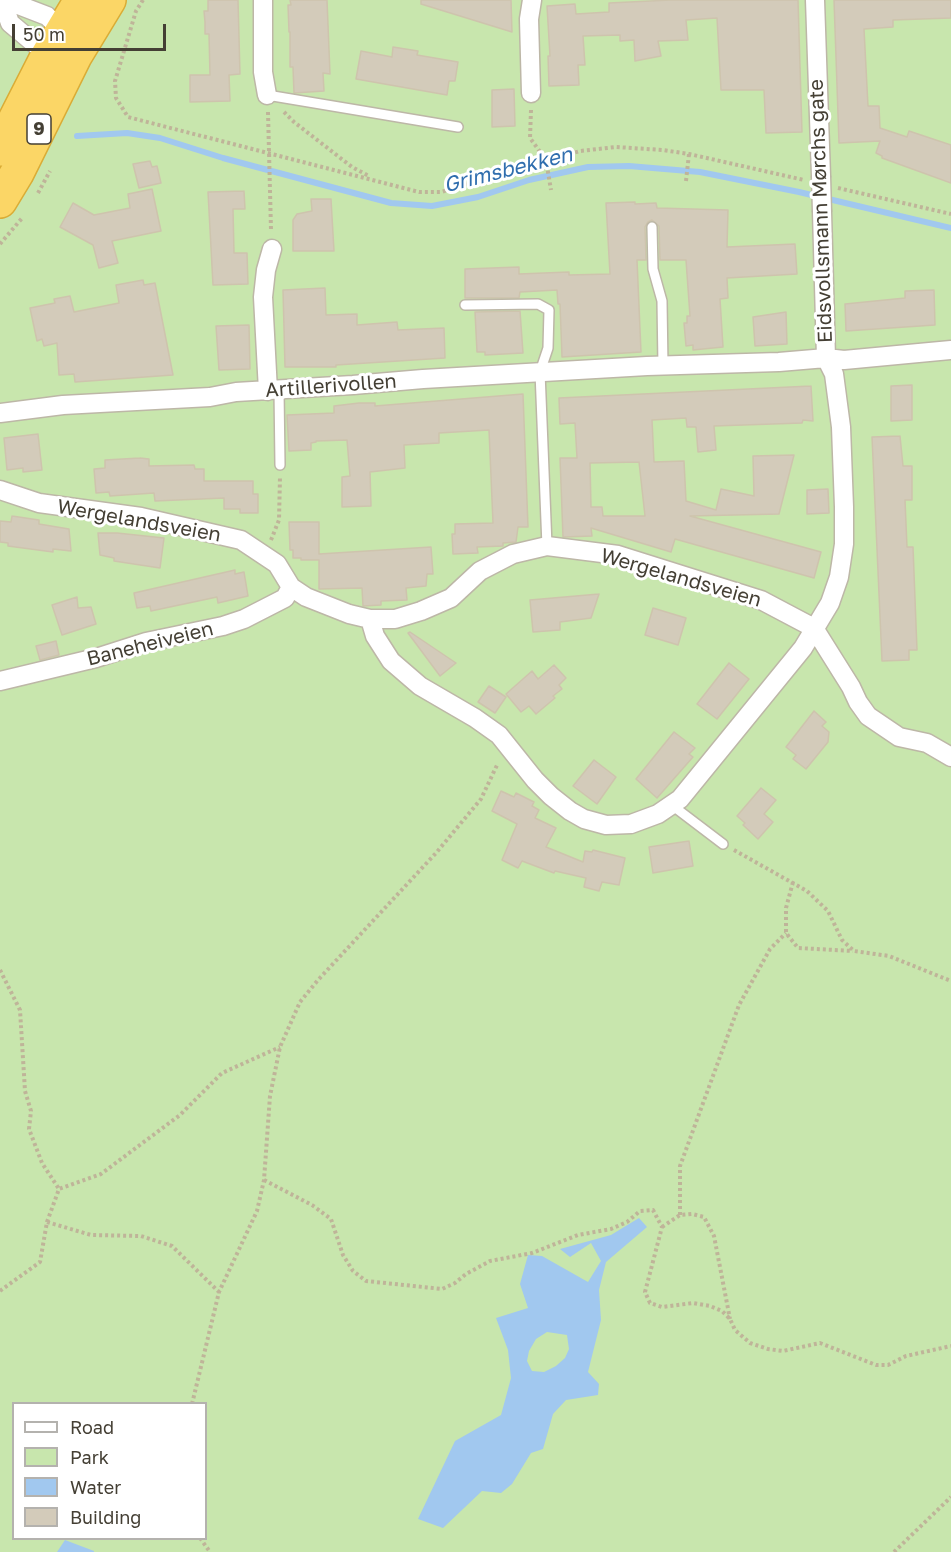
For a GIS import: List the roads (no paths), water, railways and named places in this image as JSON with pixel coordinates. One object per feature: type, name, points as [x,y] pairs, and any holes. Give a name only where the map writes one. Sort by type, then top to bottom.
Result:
[{"type":"highway","name":"9","points":[[0,201],[17,173],[61,47],[81,0]]},
{"type":"highway","name":"9","points":[[0,149],[61,47],[109,0]]},
{"type":"street","points":[[263,0],[263,72],[267,95]]},
{"type":"street","points":[[531,93],[529,19],[532,0]]},
{"type":"street","name":"Eidsvollsmann Mørchs gate","points":[[673,806],[715,758],[803,648],[830,603],[839,577],[844,544],[844,507],[840,417],[834,374],[826,358],[822,212],[818,180],[815,0]]},
{"type":"street","points":[[4,1],[47,16],[61,47],[10,23],[4,1]]},
{"type":"street","points":[[272,249],[266,270],[263,297],[274,390]]},
{"type":"street","name":"Artillerivollen","points":[[0,413],[63,405],[210,397],[236,392],[423,378],[826,358],[844,360],[951,350]]},
{"type":"street","name":"Wergelandsveien","points":[[0,490],[39,503],[141,517],[241,540],[277,564],[291,587],[306,597],[370,619],[395,619],[421,611],[451,598],[480,572],[513,554],[547,546],[618,555],[721,586],[761,600],[814,628]]},
{"type":"street","name":"Baneheiveien","points":[[0,681],[96,658],[146,642],[198,632],[244,619],[285,598],[291,587]]},
{"type":"street","points":[[370,619],[375,636],[391,661],[420,686],[499,735],[551,796],[584,819],[606,825],[631,824],[673,806]]},
{"type":"street","points":[[814,628],[868,716],[899,737],[927,743],[951,758]]},
{"type":"lane","points":[[267,95],[458,127]]},
{"type":"lane","points":[[652,227],[653,269],[662,301],[663,366]]},
{"type":"lane","points":[[465,305],[538,304],[549,310],[548,348],[540,372],[547,546]]},
{"type":"lane","points":[[274,390],[280,465]]},
{"type":"lane","points":[[673,806],[723,844]]},
{"type":"water","points":[[639,1218],[647,1227],[606,1262],[599,1290],[601,1320],[588,1372],[599,1384],[598,1395],[566,1400],[553,1414],[543,1449],[531,1453],[512,1484],[501,1493],[482,1491],[443,1528],[418,1519],[455,1441],[501,1415],[511,1378],[508,1350],[496,1318],[528,1308],[520,1284],[528,1255],[542,1256],[588,1282],[601,1261],[591,1243],[570,1257],[560,1249],[611,1235]],"holes":[[[547,1332],[567,1335],[569,1349],[565,1358],[544,1372],[532,1371],[527,1361],[529,1351],[536,1339]]]},
{"type":"water","points":[[65,1540],[94,1551],[94,1552],[57,1552]]},
{"type":"waterway","name":"Grimsbekken","points":[[77,136],[127,133],[160,138],[223,158],[391,203],[432,206],[478,197],[529,180],[588,167],[629,166],[700,172],[799,192],[951,228]]}]
